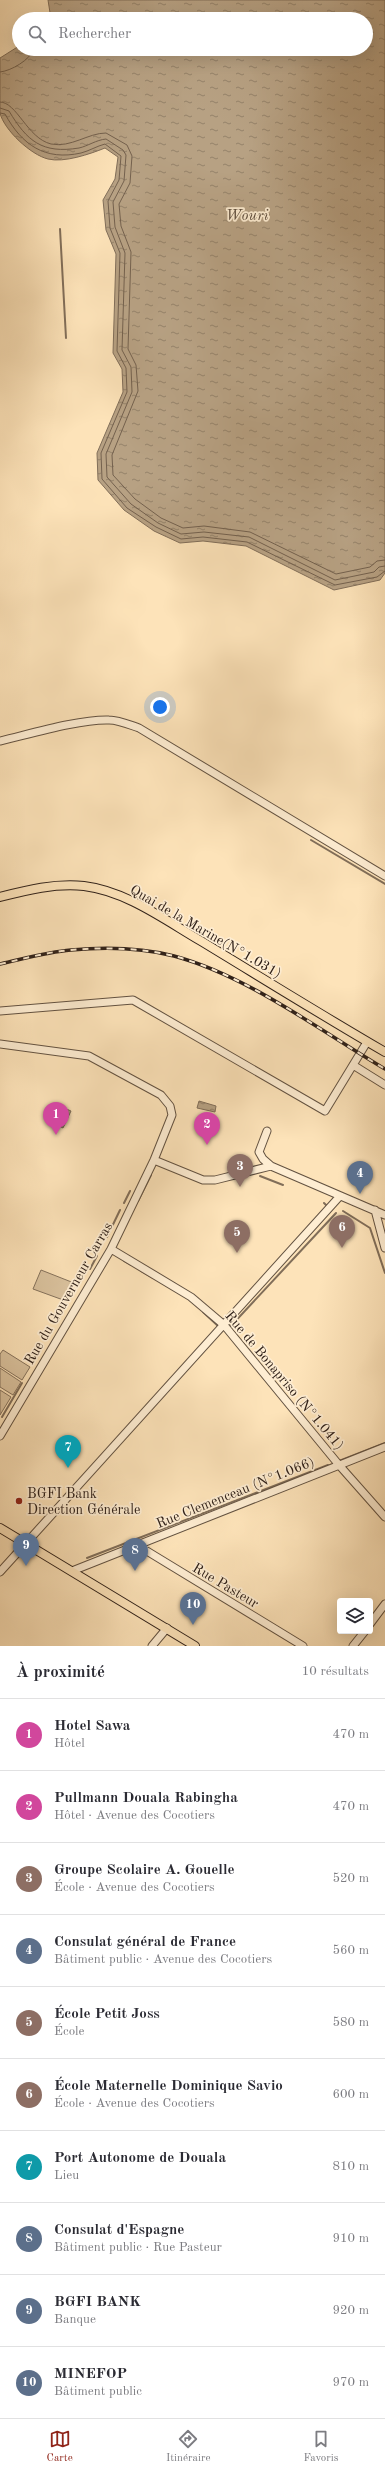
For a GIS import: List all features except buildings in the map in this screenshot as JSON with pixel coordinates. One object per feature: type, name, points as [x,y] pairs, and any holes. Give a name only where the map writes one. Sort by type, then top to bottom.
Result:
[{"type":"main road","name":"Quai de la Marine(N°1.031)","points":[[0,897],[31,889],[64,885],[89,887],[120,896],[168,922],[385,1052]]},
{"type":"main road","points":[[0,1528],[195,1646]]},
{"type":"street","points":[[0,741],[75,724],[109,720],[139,728],[385,876]]},
{"type":"street","points":[[0,1011],[133,1000],[325,1111],[367,1042]]},
{"type":"street","name":"Rue du Gouverneur Carras","points":[[0,1044],[89,1056],[162,1095],[170,1106],[172,1115],[154,1160],[111,1248],[0,1436]]},
{"type":"street","points":[[353,1065],[385,1085]]},
{"type":"street","points":[[266,1131],[259,1152],[263,1159],[271,1166],[385,1215]]},
{"type":"street","points":[[154,1160],[203,1180],[215,1180],[271,1166]]},
{"type":"street","points":[[0,1572],[340,1196]]},
{"type":"street","points":[[375,1210],[385,1248]]},
{"type":"street","name":"Rue de Bonapriso (N°1.041)","points":[[111,1248],[191,1298],[224,1325],[339,1465],[385,1517]]},
{"type":"street","name":"Rue Clemenceau (N°1.066)","points":[[72,1571],[385,1447]]},
{"type":"street","name":"Rue Pasteur","points":[[137,1545],[303,1646]]},
{"type":"street","points":[[373,1620],[385,1604]]},
{"type":"street","points":[[378,1614],[385,1619]]},
{"type":"street","points":[[152,1646],[167,1628]]},
{"type":"street","points":[[354,1646],[363,1634]]},
{"type":"shaded area","points":[[41,1270],[74,1283],[66,1301],[33,1289]]},
{"type":"shaded area","points":[[3,1350],[30,1367],[22,1380],[0,1366],[0,1354]]},
{"type":"shaded area","points":[[0,1368],[21,1382],[13,1395],[0,1387]]},
{"type":"shaded area","points":[[0,1390],[11,1397],[0,1415]]},
{"type":"water","name":"Wouri","points":[[48,0],[385,0],[385,573],[380,580],[334,590],[246,546],[203,541],[180,543],[154,531],[124,510],[98,480],[97,453],[123,392],[122,369],[113,353],[116,254],[106,230],[103,200],[115,179],[118,157],[105,148],[85,155],[62,160],[41,157],[26,147],[12,134],[0,113],[0,58],[12,50],[12,56],[373,56],[373,12],[50,12]]},
{"type":"water","points":[[199,1101],[216,1106],[215,1112],[197,1108]]},
{"type":"water","points":[[64,1108],[71,1111],[63,1128],[56,1124]]},
{"type":"waterway","points":[[60,229],[66,338]]},
{"type":"waterway","points":[[311,840],[385,884]]},
{"type":"waterway","points":[[138,1201],[151,1175]]},
{"type":"waterway","points":[[260,1176],[283,1185]]},
{"type":"waterway","points":[[124,1203],[130,1191]]},
{"type":"waterway","points":[[324,1203],[327,1206]]},
{"type":"waterway","points":[[107,1237],[120,1210]]},
{"type":"waterway","points":[[343,1211],[370,1228],[385,1273]]},
{"type":"waterway","points":[[229,1328],[336,1213]]},
{"type":"waterway","points":[[90,1269],[97,1256]]},
{"type":"waterway","points":[[124,1261],[131,1265]]},
{"type":"waterway","points":[[141,1271],[153,1278]]},
{"type":"waterway","points":[[203,1312],[218,1326]]},
{"type":"waterway","points":[[2,1417],[22,1383]]},
{"type":"waterway","points":[[339,1461],[385,1443]]},
{"type":"waterway","points":[[87,1558],[328,1465]]},
{"type":"railway","points":[[0,964],[53,952],[84,949],[110,948],[149,951],[174,956],[202,965],[256,990],[385,1069]]},
{"type":"place","name":"Hotel Sawa","points":[[56,1135]]},
{"type":"place","name":"Pullmann Douala Rabingha","points":[[207,1145]]},
{"type":"place","name":"Groupe Scolaire A. Gouelle","points":[[240,1187]]},
{"type":"place","name":"Consulat général de France","points":[[360,1194]]},
{"type":"place","name":"École Maternelle Dominique Savio","points":[[342,1248]]},
{"type":"place","name":"École Petit Joss","points":[[237,1253]]},
{"type":"place","name":"Port Autonome de Douala","points":[[68,1468]]},
{"type":"place","name":"BGFI Bank Direction Générale","points":[[19,1501]]},
{"type":"place","name":"BGFI BANK","points":[[26,1566]]},
{"type":"place","name":"Consulat d'Espagne","points":[[135,1571]]},
{"type":"place","name":"MINEFOP","points":[[193,1625]]}]
